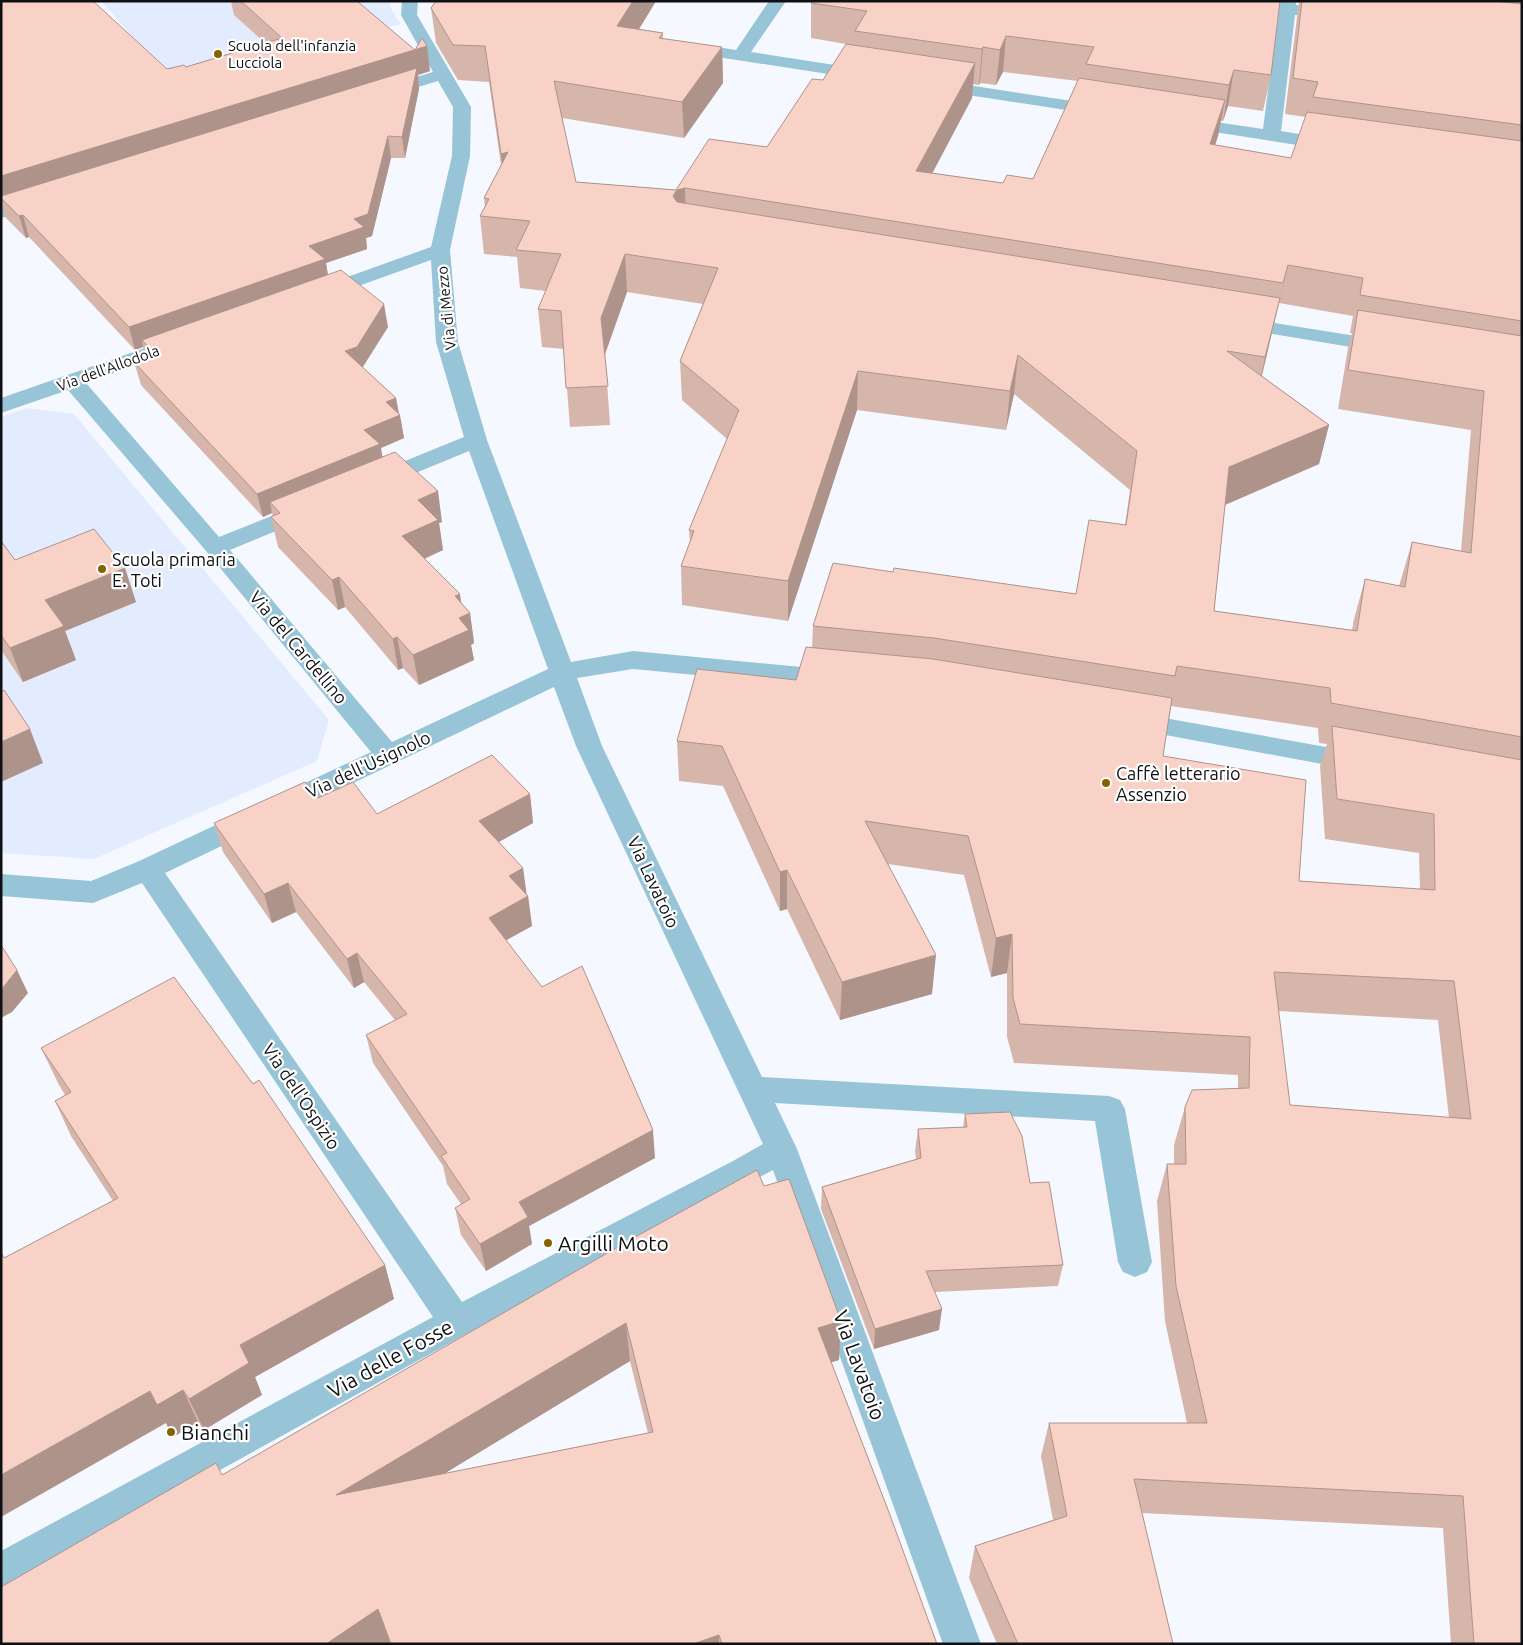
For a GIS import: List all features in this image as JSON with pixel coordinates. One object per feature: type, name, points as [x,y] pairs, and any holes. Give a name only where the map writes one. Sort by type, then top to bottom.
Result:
[{"type":"street","name":"Via di Mezzo","points":[[410,1],[409,16],[462,107],[461,156],[440,250],[447,342],[476,440],[563,672]]},
{"type":"street","points":[[740,56],[778,1]]},
{"type":"street","points":[[1206,1],[1288,5],[1356,16]]},
{"type":"street","points":[[1270,136],[1288,5]]},
{"type":"street","points":[[665,44],[887,78]]},
{"type":"street","points":[[368,98],[443,74]]},
{"type":"street","points":[[917,82],[1123,114]]},
{"type":"street","points":[[1162,119],[1348,147]]},
{"type":"street","points":[[1,212],[58,194]]},
{"type":"street","points":[[302,299],[440,250]]},
{"type":"street","points":[[1217,320],[1404,350]]},
{"type":"street","name":"Via dell'Allodola","points":[[1,406],[201,335]]},
{"type":"street","name":"Via del Cardellino","points":[[72,381],[215,547],[388,755]]},
{"type":"street","points":[[359,488],[476,440]]},
{"type":"street","points":[[215,547],[323,503]]},
{"type":"street","name":"Via dell'Usignolo","points":[[1,885],[93,892],[147,869],[563,672],[634,660],[862,682]]},
{"type":"street","name":"Via Lavatoio","points":[[563,672],[589,746],[780,1149],[962,1644]]},
{"type":"street","points":[[1104,716],[1386,766]]},
{"type":"street","name":"Via dell'Ospizio","points":[[147,869],[456,1322]]},
{"type":"street","points":[[752,1089],[1109,1109],[1135,1262]]},
{"type":"street","name":"Via delle Fosse","points":[[1,1571],[456,1322],[744,1171],[780,1149]]},
{"type":"shaded area","name":"Scuola dell'infanzia Lucciola","points":[[101,1],[390,1],[390,7],[401,24],[175,85]]},
{"type":"shaded area","name":"Scuola primaria E. Toti","points":[[27,408],[74,414],[329,720],[317,761],[94,859],[1,853],[1,417]]},
{"type":"building","points":[[1,1],[93,1],[167,69],[184,65],[186,67],[282,38],[241,1],[357,1],[415,50],[1,176]]},
{"type":"building","points":[[436,1],[633,1],[617,26],[663,33],[659,38],[722,47],[682,102],[554,81],[576,182],[676,190],[709,139],[767,147],[812,79],[823,80],[846,44],[975,63],[916,171],[1003,183],[1007,175],[1033,179],[1079,78],[1225,100],[1210,144],[1291,158],[1307,112],[1522,141],[1522,321],[1360,295],[1363,278],[1288,265],[1283,283],[685,188],[677,190],[673,196],[677,202],[1280,298],[1265,357],[1227,351],[1329,425],[1229,467],[1214,611],[1357,631],[1365,579],[1405,587],[1412,542],[1471,553],[1484,391],[1348,370],[1358,310],[1522,336],[1522,737],[1331,703],[1330,688],[1177,666],[1175,676],[934,638],[813,626],[833,563],[893,572],[894,568],[1076,594],[1089,520],[1126,525],[1137,451],[1018,355],[1010,391],[858,371],[788,581],[681,566],[694,531],[689,530],[739,410],[680,361],[718,268],[625,254],[601,318],[608,386],[566,388],[561,311],[538,309],[561,254],[516,250],[530,221],[480,216],[489,199],[484,198],[508,152],[501,154],[485,46],[453,45],[431,8]]},
{"type":"building","points":[[813,1],[1280,1],[1271,75],[1234,70],[1229,85],[1086,64],[1094,47],[1006,36],[1000,50],[983,47],[982,49],[855,31],[867,11],[811,3]]},
{"type":"building","points":[[1302,1],[1495,1],[1522,4],[1522,125],[1313,97],[1318,82],[1293,78]]},
{"type":"building","points":[[422,38],[427,46],[415,50]]},
{"type":"building","points":[[417,68],[402,137],[388,136],[368,214],[354,219],[364,227],[309,246],[325,259],[129,327],[23,215],[19,216],[1,198],[1,196]]},
{"type":"building","points":[[341,270],[384,304],[357,347],[345,351],[396,398],[386,402],[400,415],[364,430],[380,444],[257,494],[134,362],[155,354],[142,340]]},
{"type":"building","points":[[395,452],[438,491],[418,500],[438,520],[402,536],[460,594],[455,596],[470,613],[459,618],[469,630],[413,655],[397,637],[393,639],[339,577],[332,580],[271,517],[280,513],[270,502]]},
{"type":"building","points":[[94,529],[125,568],[45,600],[64,626],[10,648],[1,635],[1,541],[15,560]]},
{"type":"building","points":[[806,647],[933,659],[1172,698],[1163,756],[1306,780],[1299,881],[1435,890],[1434,814],[1337,799],[1332,726],[1522,760],[1522,1644],[1474,1644],[1463,1496],[1134,1479],[1173,1644],[1018,1644],[975,1546],[1067,1516],[1049,1423],[1207,1423],[1176,1286],[1167,1164],[1186,1164],[1185,1107],[1192,1090],[1249,1088],[1250,1037],[1020,1024],[1013,998],[1012,934],[996,938],[968,836],[865,821],[936,955],[842,982],[787,870],[780,872],[722,746],[677,741],[697,669],[796,680]],"holes":[[[1274,972],[1454,981],[1471,1119],[1290,1105]]]},
{"type":"building","points":[[4,690],[30,729],[1,742],[1,692]]},
{"type":"building","points":[[492,755],[530,794],[479,821],[523,868],[509,876],[528,896],[489,918],[542,987],[582,966],[653,1130],[519,1202],[528,1217],[480,1244],[455,1208],[470,1199],[441,1156],[447,1153],[366,1035],[407,1014],[357,953],[347,959],[288,883],[264,894],[214,823],[305,782],[318,798],[353,782],[377,814]]},
{"type":"building","points":[[1,945],[17,970],[1,990]]},
{"type":"building","points":[[174,977],[253,1084],[259,1080],[385,1265],[240,1345],[249,1363],[189,1399],[183,1390],[157,1405],[150,1391],[1,1475],[1,1252],[4,1258],[118,1198],[55,1101],[71,1092],[41,1048]]},
{"type":"building","points":[[1010,1112],[1022,1136],[1030,1183],[1049,1182],[1063,1265],[926,1271],[942,1309],[875,1329],[822,1187],[921,1158],[918,1129],[967,1127],[965,1114]]},
{"type":"building","points":[[757,1170],[764,1186],[789,1179],[841,1321],[818,1328],[937,1644],[722,1644],[719,1635],[693,1644],[391,1644],[378,1609],[326,1644],[1,1644],[1,1587],[216,1463],[222,1475],[637,1236]],"holes":[[[626,1323],[653,1432],[336,1495]]]},
{"type":"place","name":"Scuola dell'infanzia Lucciola","points":[[218,54]]},
{"type":"place","name":"Scuola primaria E. Toti","points":[[102,569]]},
{"type":"place","name":"Caffè letterario Assenzio","points":[[1106,783]]},
{"type":"place","name":"Argilli Moto","points":[[548,1243]]},
{"type":"place","name":"Bianchi","points":[[171,1432]]}]
